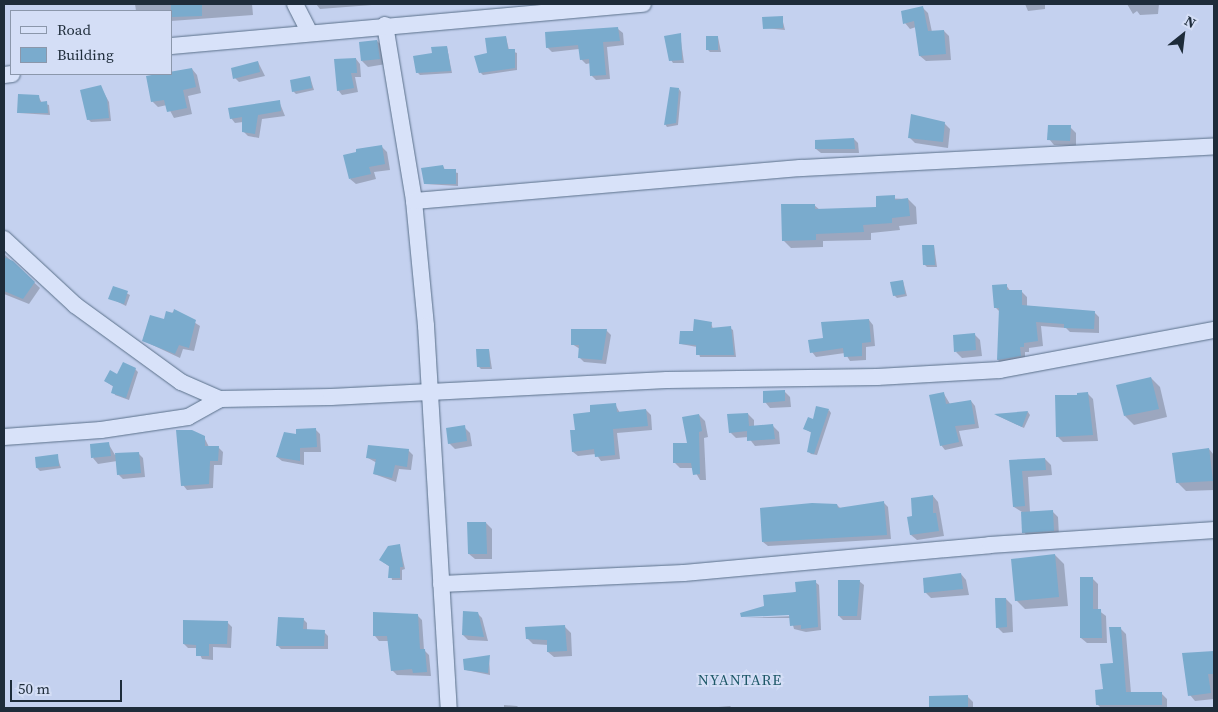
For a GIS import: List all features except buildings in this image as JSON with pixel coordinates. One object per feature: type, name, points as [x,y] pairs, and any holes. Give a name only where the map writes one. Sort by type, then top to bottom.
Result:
[{"type":"street","points":[[295,4],[308,32]]},
{"type":"street","points":[[172,46],[385,25],[643,4]]},
{"type":"street","points":[[385,25],[414,201],[430,394],[449,708]]},
{"type":"street","points":[[414,201],[801,168],[1214,146]]},
{"type":"street","points":[[4,239],[75,305],[181,382],[220,398],[430,394],[667,380],[877,376],[1000,370],[1214,330]]},
{"type":"street","points":[[4,437],[100,430],[188,417],[220,398]]},
{"type":"street","points":[[441,584],[684,573],[990,545],[1214,530]]},
{"type":"district","name":"NYANTARE","points":[[740,680]]}]
